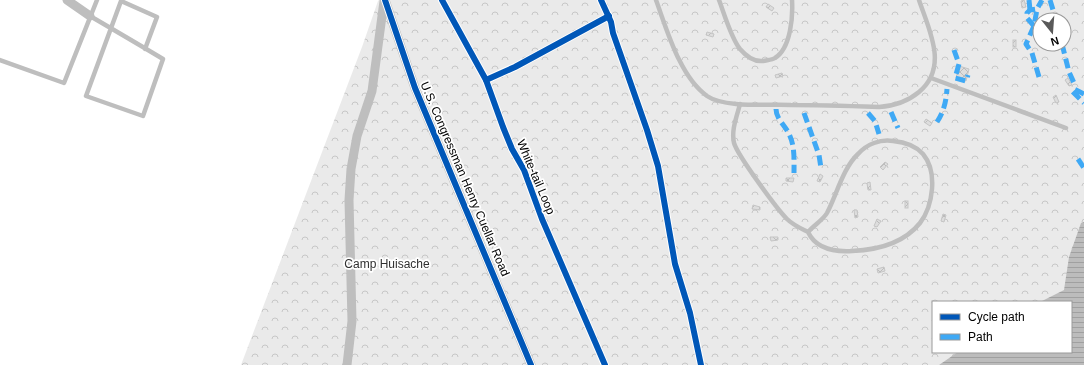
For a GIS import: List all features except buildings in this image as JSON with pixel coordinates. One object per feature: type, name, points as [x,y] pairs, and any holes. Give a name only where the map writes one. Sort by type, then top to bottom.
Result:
[{"type":"street","points":[[67,0],[90,16]]},
{"type":"street","name":"U.S. Congressman Henry Cuellar Road","points":[[347,365],[352,321],[349,200],[351,169],[357,136],[372,90],[384,0]]},
{"type":"street","name":"U.S. Congressman Henry Cuellar Road","points":[[384,0],[415,88],[531,365]]},
{"type":"lane","points":[[0,60],[64,83],[97,0]]},
{"type":"lane","points":[[656,0],[679,58],[685,69],[696,85],[712,99],[740,104],[890,106],[904,102],[915,96],[926,86],[931,78],[935,64],[935,51],[919,0]]},
{"type":"lane","points":[[720,0],[726,21],[739,48],[751,59],[760,61],[775,58],[782,51],[790,29],[792,0]]},
{"type":"lane","points":[[90,16],[112,28],[163,59],[144,116],[86,96],[112,28],[122,1],[157,17],[145,48]]},
{"type":"lane","points":[[931,78],[1066,128]]},
{"type":"lane","points":[[740,104],[733,134],[734,144],[737,150],[787,218],[798,227],[808,232],[817,243],[825,248],[846,251],[879,248],[891,244],[906,236],[920,223],[926,214],[930,202],[932,181],[930,168],[923,154],[912,146],[887,140],[876,142],[866,147],[850,162],[827,214],[808,232]]},
{"type":"green space","name":"Camp Huisache","points":[[379,0],[1084,0],[1084,365],[241,365]]},
{"type":"shaded area","points":[[1084,222],[1084,365],[939,365],[957,353],[1072,353],[1072,301],[1042,301],[1064,290],[1069,257],[1081,223]]},
{"type":"marked path","points":[[1029,0],[1030,10]]},
{"type":"marked path","points":[[1039,77],[1032,53],[1026,44],[1034,26],[1037,9],[1042,0]]},
{"type":"marked path","points":[[1050,0],[1054,12]]},
{"type":"marked path","points":[[1032,24],[1027,18],[1027,13],[1030,10],[1037,9]]},
{"type":"marked path","points":[[954,50],[959,64],[955,78],[966,81],[968,75]]},
{"type":"marked path","points":[[1064,52],[1069,72],[1074,83]]},
{"type":"marked path","points":[[937,122],[944,106],[947,89]]},
{"type":"marked path","points":[[1084,94],[1074,89],[1072,91],[1084,103]]},
{"type":"marked path","points":[[776,109],[777,116],[791,139],[794,153],[794,173]]},
{"type":"marked path","points":[[891,112],[898,128]]},
{"type":"marked path","points":[[804,113],[819,155],[821,168]]},
{"type":"marked path","points":[[868,113],[875,121],[879,134]]},
{"type":"marked path","points":[[1078,159],[1084,168]]},
{"type":"cycle path","points":[[385,0],[415,88],[531,365]]},
{"type":"cycle path","name":"White-tail Loop","points":[[442,0],[486,80],[512,149],[524,170],[542,219],[605,365]]},
{"type":"cycle path","points":[[601,0],[611,22],[613,33],[658,166],[675,264],[690,313],[701,365]]},
{"type":"cycle path","points":[[486,80],[515,67],[609,16]]}]
